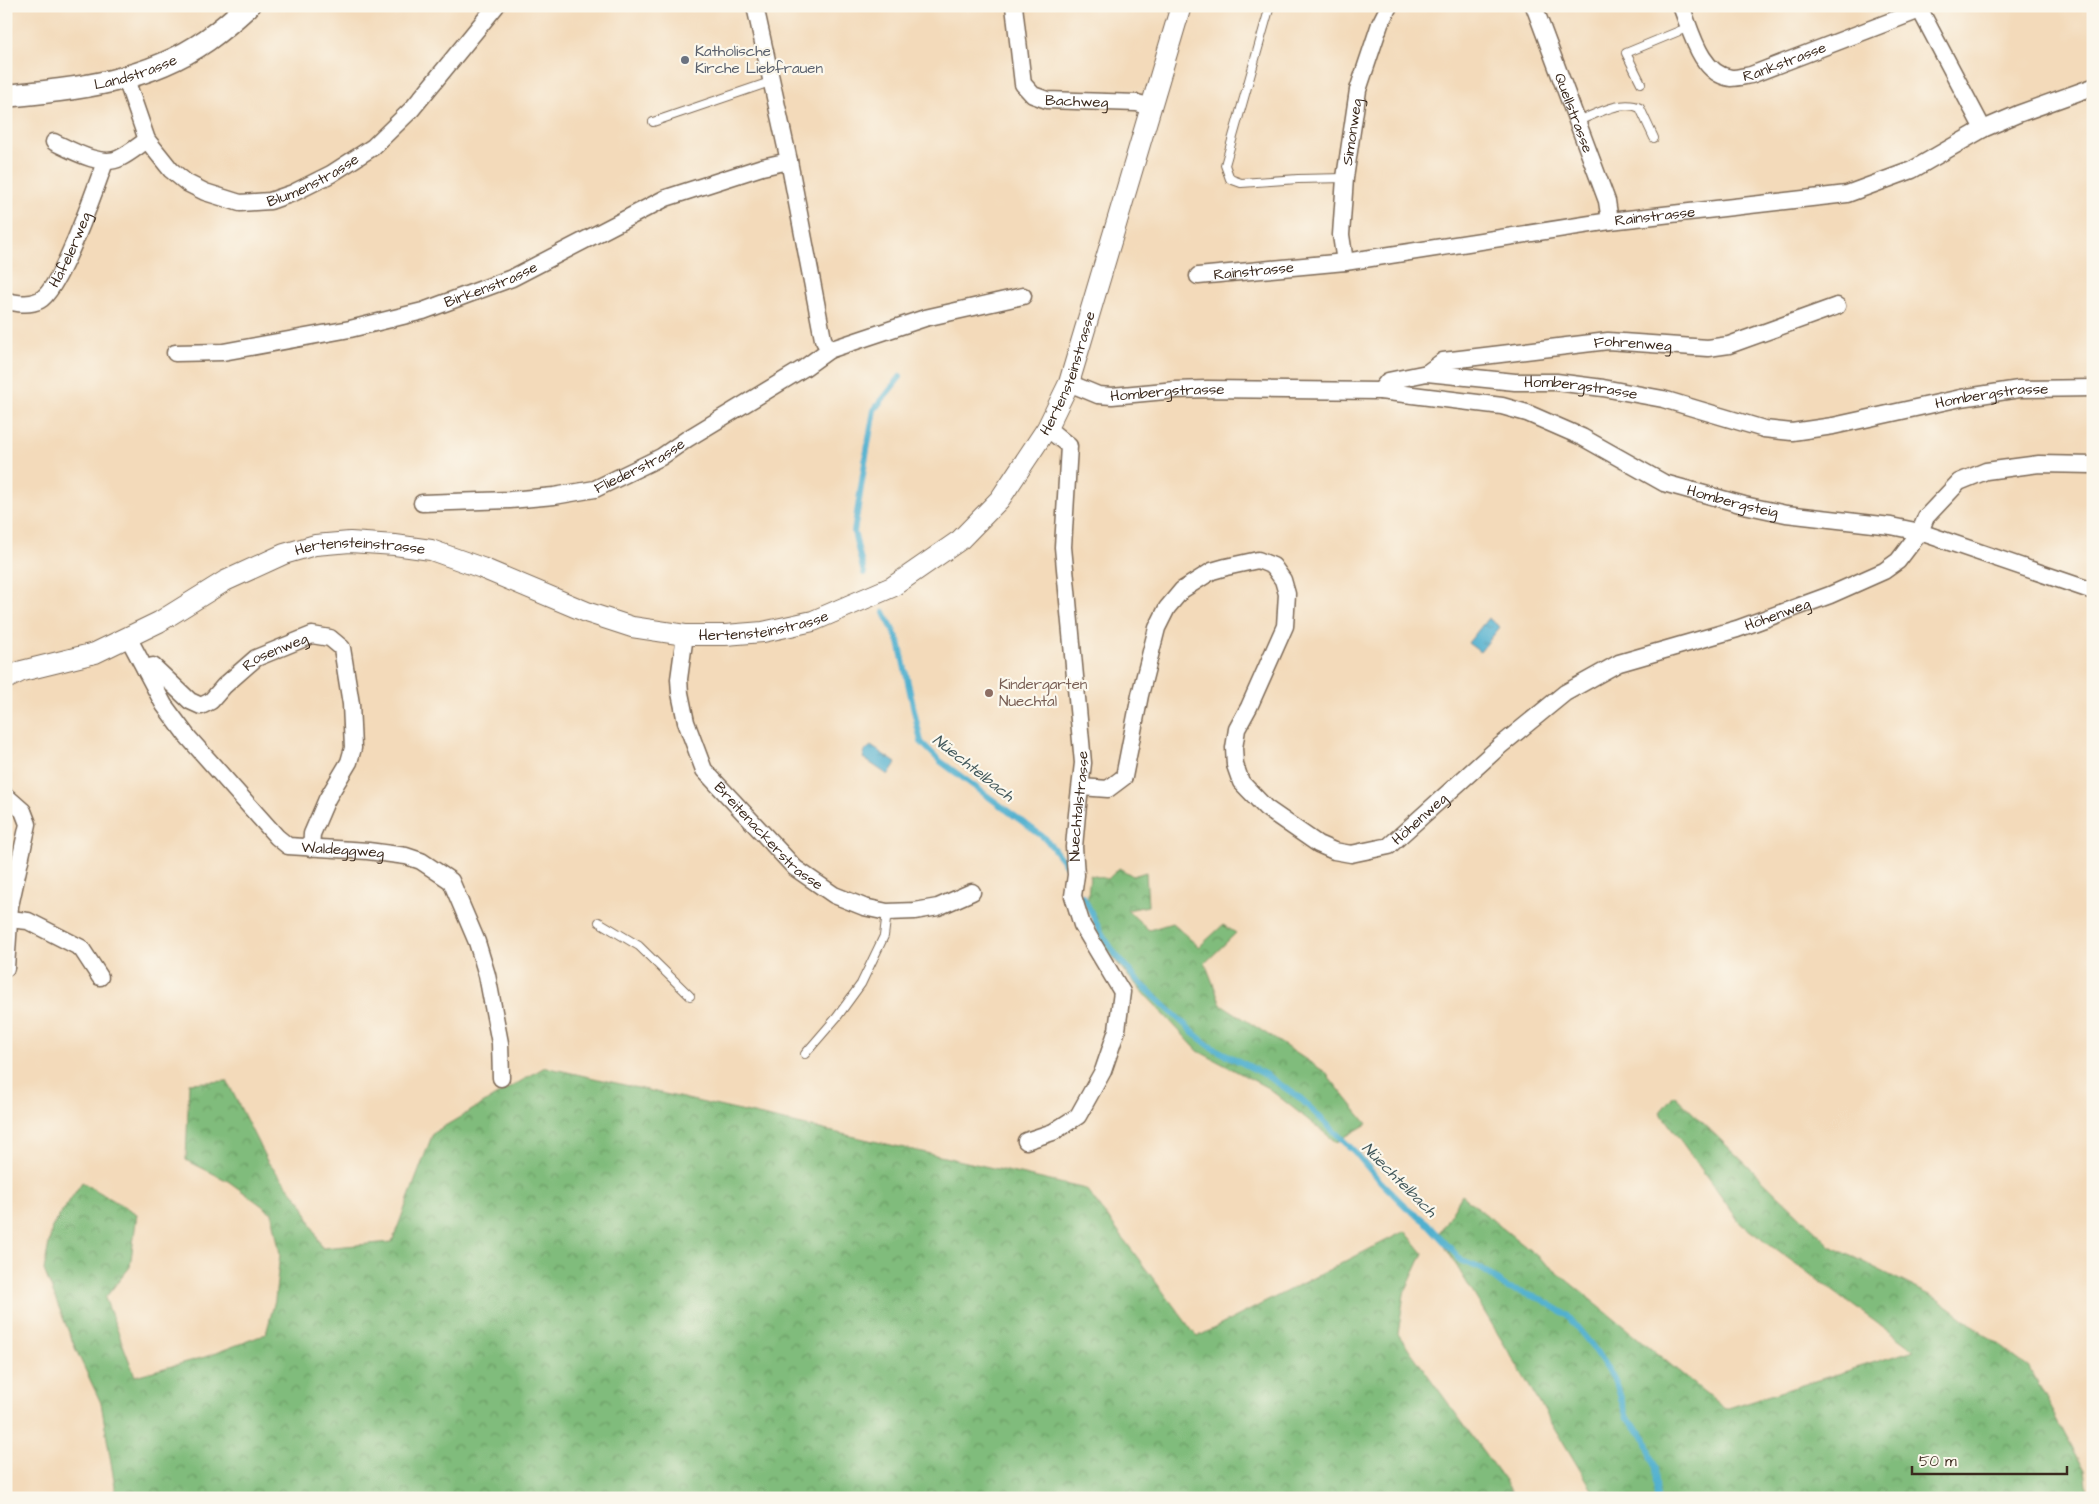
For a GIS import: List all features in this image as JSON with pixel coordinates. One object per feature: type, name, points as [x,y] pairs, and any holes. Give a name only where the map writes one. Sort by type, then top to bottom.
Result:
[{"type":"main road","name":"Landstrasse","points":[[6,96],[77,89],[126,79],[153,68],[206,41],[248,6]]},
{"type":"street","name":"Blumenstrasse","points":[[126,79],[147,140],[171,170],[187,183],[205,192],[240,203],[270,201],[293,193],[331,174],[373,147],[412,109],[496,6]]},
{"type":"street","points":[[755,6],[790,161],[823,339],[829,350]]},
{"type":"street","name":"Bachweg","points":[[1014,6],[1023,84],[1034,95],[1047,100],[1137,103],[1152,107]]},
{"type":"street","name":"Hertensteinstrasse","points":[[6,679],[22,671],[95,653],[159,622],[225,581],[284,554],[315,545],[350,542],[431,550],[482,568],[589,613],[632,628],[685,636],[763,632],[813,621],[892,587],[960,540],[1000,499],[1047,428],[1069,383],[1181,6]]},
{"type":"street","name":"Quellstrasse","points":[[1534,6],[1578,121],[1606,201],[1610,220]]},
{"type":"street","name":"Rankstrasse","points":[[1681,6],[1702,59],[1715,71],[1731,78],[1751,75],[1921,7]]},
{"type":"street","points":[[1921,7],[1983,129]]},
{"type":"street","name":"Simonweg","points":[[1345,262],[1340,236],[1345,178],[1358,90],[1380,24],[1389,9]]},
{"type":"street","name":"Rainstrasse","points":[[1198,276],[1345,262],[1610,220],[1847,194],[1912,170],[1983,129],[2018,114],[2093,87]]},
{"type":"street","points":[[54,142],[72,151],[105,162],[119,159],[147,140]]},
{"type":"street","name":"Birkenstrasse","points":[[175,353],[223,352],[350,329],[423,311],[512,278],[666,198],[762,167],[790,161]]},
{"type":"street","name":"Häfelerweg","points":[[6,300],[25,305],[41,300],[49,292],[67,258],[105,162]]},
{"type":"street","name":"Fliederstrasse","points":[[422,504],[510,500],[554,496],[595,489],[661,457],[687,439],[804,368],[829,350],[925,318],[1023,296]]},
{"type":"street","name":"Fohrenweg","points":[[1427,373],[1443,361],[1574,344],[1608,341],[1708,348],[1729,345],[1837,306]]},
{"type":"street","name":"Hombergstrasse","points":[[1069,383],[1098,395],[1112,396],[1200,389],[1380,391],[1388,381],[1427,373],[1515,382],[1556,382],[1603,388],[1664,399],[1764,429],[1792,432],[1833,426],[1961,398],[2019,389],[2093,388]]},
{"type":"street","name":"Hombergsteig","points":[[1380,391],[1502,406],[1527,413],[1582,438],[1664,484],[1786,514],[1891,526],[1920,532],[2093,592]]},
{"type":"street","name":"Nuechtalstrasse","points":[[1026,1141],[1054,1132],[1078,1116],[1102,1071],[1117,1030],[1122,992],[1082,925],[1073,896],[1076,875],[1074,847],[1076,814],[1083,763],[1063,547],[1069,446],[1047,428]]},
{"type":"street","name":"Höhenweg","points":[[1081,787],[1108,789],[1124,777],[1140,695],[1157,628],[1167,608],[1182,590],[1212,572],[1226,567],[1258,560],[1273,566],[1283,580],[1287,594],[1285,626],[1237,730],[1234,748],[1235,765],[1241,782],[1266,808],[1318,844],[1334,851],[1351,854],[1389,846],[1500,746],[1565,693],[1619,663],[1737,629],[1830,595],[1884,571],[1898,561],[1920,532],[1926,517],[1959,482],[1986,471],[2039,464],[2093,465]]},
{"type":"street","name":"Rosenweg","points":[[146,669],[153,666],[190,701],[201,706],[211,702],[224,686],[256,658],[312,635],[330,638],[342,648],[351,704],[353,748],[349,762],[327,799],[312,834],[311,848]]},
{"type":"street","name":"Breitenackerstrasse","points":[[685,636],[679,679],[680,693],[686,722],[704,770],[795,868],[834,895],[864,907],[887,912],[915,912],[938,907],[972,892]]},
{"type":"street","name":"Waldeggweg","points":[[128,637],[164,705],[188,736],[277,837],[288,846],[368,851],[406,856],[421,861],[451,881],[477,942],[487,975],[500,1043],[502,1078]]},
{"type":"street","points":[[6,796],[24,812],[28,824],[8,919],[6,968]]},
{"type":"street","points":[[8,919],[28,921],[81,948],[100,977]]},
{"type":"lane","points":[[1270,6],[1224,165],[1230,179],[1241,183],[1298,178],[1345,178]]},
{"type":"lane","points":[[1641,83],[1626,53],[1689,26]]},
{"type":"lane","points":[[653,122],[773,81]]},
{"type":"lane","points":[[1578,121],[1621,105],[1632,104],[1640,108],[1654,138]]},
{"type":"lane","points":[[805,1054],[837,1017],[861,984],[884,936],[887,912]]},
{"type":"lane","points":[[599,922],[639,946],[690,996]]},
{"type":"green space","points":[[1119,868],[1133,876],[1146,872],[1148,906],[1127,910],[1149,930],[1172,923],[1199,947],[1223,925],[1236,933],[1205,963],[1221,1004],[1325,1072],[1367,1124],[1336,1142],[1268,1088],[1198,1051],[1128,976],[1102,944],[1087,907],[1090,875],[1108,879]]},
{"type":"green space","points":[[545,1067],[1086,1189],[1197,1337],[1405,1231],[1423,1253],[1404,1294],[1398,1334],[1517,1498],[117,1498],[101,1403],[76,1350],[44,1270],[52,1227],[82,1182],[137,1214],[130,1267],[105,1298],[135,1376],[205,1357],[266,1334],[275,1300],[280,1254],[272,1213],[228,1181],[186,1160],[189,1083],[227,1081],[267,1161],[302,1203],[322,1248],[392,1242],[433,1133]]},
{"type":"green space","points":[[1674,1095],[1831,1246],[1936,1298],[2030,1368],[2085,1471],[2089,1498],[1597,1498],[1438,1235],[1462,1195],[1725,1409],[1914,1350],[1741,1224],[1660,1112]]},
{"type":"water","points":[[1488,618],[1500,627],[1480,652],[1468,643]]},
{"type":"water","points":[[871,746],[896,763],[888,775],[863,758],[865,751]]},
{"type":"waterway","name":"Nüechtelbach","points":[[864,573],[854,532],[874,410],[900,377]]},
{"type":"waterway","name":"Nüechtelbach","points":[[884,612],[899,642],[921,742],[940,761],[1046,839],[1066,865]]},
{"type":"waterway","name":"Nüechtelbach","points":[[1083,896],[1101,933],[1116,955],[1136,979],[1197,1036],[1211,1047],[1266,1075],[1300,1098],[1355,1152],[1377,1178],[1406,1207],[1427,1223],[1462,1261],[1482,1269],[1507,1288],[1541,1299],[1567,1315],[1593,1347],[1616,1382],[1627,1418],[1645,1437],[1655,1467],[1657,1498]]},
{"type":"place","name":"Katholische Kirche Liebfrauen","points":[[685,60]]},
{"type":"place","name":"Kindergarten Nuechtal","points":[[989,693]]}]
